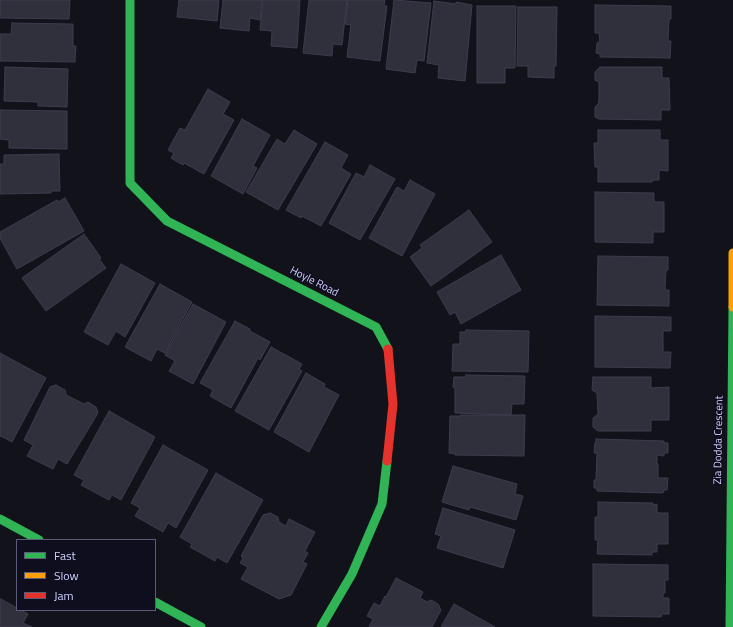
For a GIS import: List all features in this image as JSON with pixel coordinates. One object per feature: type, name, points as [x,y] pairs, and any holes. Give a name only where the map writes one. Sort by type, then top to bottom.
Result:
[{"type":"street","name":"Hoyle Road","points":[[130,0],[130,183],[167,222],[376,327],[388,349],[393,404],[382,504],[352,574],[321,627]]},
{"type":"street","name":"Zia Dodda Crescent","points":[[730,627],[733,253]]},
{"type":"street","points":[[0,519],[36,539]]},
{"type":"street","points":[[156,603],[201,627]]},
{"type":"building","points":[[0,0],[70,0],[69,19],[0,18]]},
{"type":"building","points":[[179,0],[219,0],[217,21],[177,17]]},
{"type":"building","points":[[223,0],[262,0],[260,20],[250,18],[249,31],[220,28]]},
{"type":"building","points":[[263,0],[300,0],[297,48],[271,46],[272,31],[260,30]]},
{"type":"building","points":[[309,0],[347,0],[342,45],[333,44],[332,56],[303,53]]},
{"type":"building","points":[[348,0],[385,0],[384,6],[387,6],[380,61],[347,57],[351,25],[345,24]]},
{"type":"building","points":[[394,0],[431,3],[424,61],[417,60],[415,73],[386,69]]},
{"type":"building","points":[[434,1],[456,4],[456,2],[472,5],[465,81],[438,78],[439,65],[427,63]]},
{"type":"building","points":[[595,5],[671,6],[668,41],[671,41],[670,58],[600,57],[600,54],[596,53],[597,43],[600,41],[599,33],[595,33]]},
{"type":"building","points":[[477,6],[516,6],[515,68],[505,68],[505,83],[477,83]]},
{"type":"building","points":[[518,7],[557,7],[556,66],[554,66],[554,78],[528,77],[528,66],[517,66]]},
{"type":"building","points":[[12,23],[73,24],[73,46],[76,46],[75,62],[0,61],[0,34],[11,34]]},
{"type":"building","points":[[5,67],[68,69],[67,107],[38,106],[38,102],[4,101]]},
{"type":"building","points":[[600,67],[662,67],[662,78],[669,78],[670,110],[661,110],[661,120],[599,119],[595,117],[595,107],[599,100],[599,82],[595,80],[595,72]]},
{"type":"building","points":[[208,89],[230,102],[223,114],[234,120],[204,174],[171,158],[174,153],[168,150],[180,128],[185,130]]},
{"type":"building","points":[[0,110],[67,111],[67,149],[9,148],[9,140],[0,139]]},
{"type":"building","points":[[242,119],[270,135],[253,166],[257,168],[243,194],[211,176]]},
{"type":"building","points":[[294,130],[317,144],[278,210],[246,192],[277,139],[285,144]]},
{"type":"building","points":[[598,130],[660,130],[660,140],[668,140],[668,171],[659,170],[659,180],[653,180],[652,182],[598,182],[598,167],[595,167],[594,143],[598,143]]},
{"type":"building","points":[[325,142],[348,155],[341,168],[351,174],[321,226],[286,210]]},
{"type":"building","points":[[59,154],[60,191],[51,191],[51,193],[0,194],[0,164],[4,164],[4,155]]},
{"type":"building","points":[[370,165],[395,179],[360,240],[329,223],[356,173],[364,177]]},
{"type":"building","points":[[410,180],[435,194],[402,256],[369,238],[397,187],[404,191]]},
{"type":"building","points":[[595,192],[654,193],[654,202],[664,202],[664,232],[653,232],[653,243],[595,242]]},
{"type":"building","points":[[65,198],[84,231],[17,269],[0,238],[0,232],[57,200],[58,202]]},
{"type":"building","points":[[469,210],[492,242],[431,286],[410,257],[422,248],[420,245]]},
{"type":"building","points":[[84,234],[101,258],[99,259],[106,268],[46,311],[22,278]]},
{"type":"building","points":[[501,255],[521,290],[461,324],[455,312],[450,315],[437,292]]},
{"type":"building","points":[[598,256],[668,257],[665,290],[669,290],[669,306],[597,305]]},
{"type":"building","points":[[121,264],[155,283],[125,337],[116,331],[108,345],[84,332]]},
{"type":"building","points":[[160,284],[192,302],[165,353],[157,349],[151,361],[125,347]]},
{"type":"building","points":[[193,304],[226,322],[193,384],[169,371],[175,361],[165,355]]},
{"type":"building","points":[[595,316],[671,317],[671,331],[663,331],[663,352],[671,352],[670,368],[595,367]]},
{"type":"building","points":[[235,321],[270,342],[260,360],[258,358],[231,408],[210,396],[213,390],[200,383]]},
{"type":"building","points":[[466,330],[529,331],[528,372],[452,371],[453,344],[460,344],[460,332],[466,332]]},
{"type":"building","points":[[271,347],[302,364],[299,369],[302,371],[269,430],[235,411]]},
{"type":"building","points":[[0,353],[46,378],[12,442],[1,436],[0,437]]},
{"type":"building","points":[[306,373],[325,384],[324,387],[339,395],[309,452],[274,432]]},
{"type":"building","points":[[466,375],[525,376],[524,404],[512,404],[511,415],[455,413],[455,388],[453,387],[454,377],[466,377]]},
{"type":"building","points":[[593,377],[651,377],[651,388],[669,387],[669,420],[651,420],[651,431],[598,431],[593,427],[593,418],[598,414],[597,393],[592,390]]},
{"type":"building","points":[[56,385],[65,390],[66,395],[84,404],[88,402],[96,407],[98,413],[67,464],[58,459],[53,469],[27,456],[33,445],[24,440],[50,387]]},
{"type":"building","points":[[109,411],[155,437],[121,500],[112,495],[109,500],[81,485],[84,480],[74,475]]},
{"type":"building","points":[[525,415],[524,456],[455,455],[449,453],[450,416]]},
{"type":"building","points":[[596,439],[664,441],[664,443],[668,443],[668,453],[664,453],[664,456],[657,455],[658,478],[668,478],[667,490],[664,490],[663,493],[597,491],[597,488],[594,488],[594,480],[596,480],[597,453],[594,453]]},
{"type":"building","points":[[163,445],[208,470],[176,528],[168,523],[163,532],[135,516],[140,508],[131,503]]},
{"type":"building","points":[[453,466],[517,484],[515,494],[523,496],[516,520],[470,507],[469,510],[442,502]]},
{"type":"building","points":[[216,473],[263,500],[227,563],[217,557],[215,561],[190,547],[192,544],[180,537]]},
{"type":"building","points":[[598,502],[657,504],[657,513],[668,513],[668,544],[657,544],[657,552],[652,552],[652,555],[597,554],[598,540],[595,540],[595,517],[598,517]]},
{"type":"building","points":[[443,508],[515,530],[503,568],[437,548],[441,536],[435,534]]},
{"type":"building","points":[[270,513],[278,517],[279,522],[286,526],[289,519],[315,532],[305,551],[308,553],[303,562],[307,564],[291,595],[279,599],[241,579],[248,567],[240,563],[243,558],[241,556],[263,515]]},
{"type":"building","points":[[593,564],[668,565],[668,580],[665,580],[665,593],[663,593],[663,598],[669,598],[669,614],[662,614],[661,617],[593,616]]},
{"type":"building","points":[[396,578],[423,592],[420,598],[427,602],[431,600],[438,604],[441,610],[432,627],[369,627],[373,619],[367,616],[374,603],[380,606]]},
{"type":"building","points":[[1,599],[16,607],[16,611],[23,611],[28,614],[23,623],[32,627],[0,627]]},
{"type":"building","points":[[454,604],[495,627],[441,627]]},
{"type":"traffic: fast","points":[[130,0],[130,183],[167,221],[376,327],[388,349]]},
{"type":"traffic: fast","points":[[730,627],[733,307]]},
{"type":"traffic: fast","points":[[321,627],[352,574],[382,504],[387,461]]},
{"type":"traffic: fast","points":[[0,519],[37,539]]},
{"type":"traffic: fast","points":[[156,603],[201,627]]},
{"type":"traffic: slow","points":[[733,253],[733,307]]},
{"type":"traffic: jam","points":[[387,461],[393,404],[388,349]]}]
